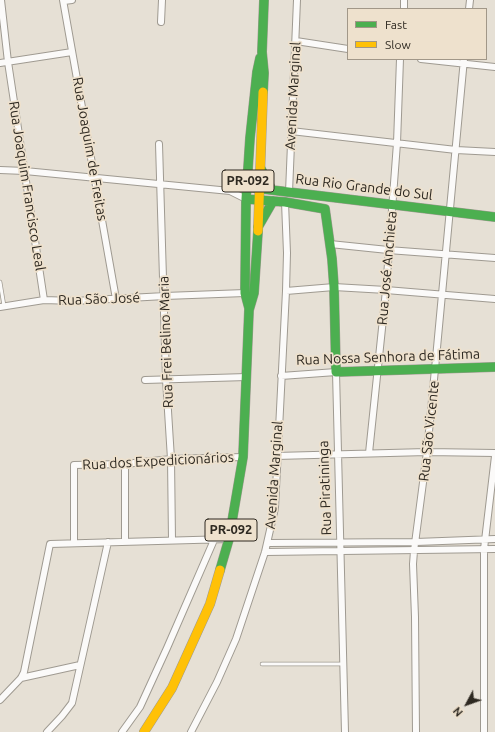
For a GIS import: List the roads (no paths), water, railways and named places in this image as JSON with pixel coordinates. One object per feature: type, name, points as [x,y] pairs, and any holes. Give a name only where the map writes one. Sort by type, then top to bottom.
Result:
[{"type":"main road","name":"PR-092","points":[[144,732],[172,688],[210,604],[229,539],[243,458],[249,310],[254,293],[258,227],[264,73],[262,52],[264,0]]},
{"type":"main road","name":"PR-092","points":[[249,310],[245,293],[246,199],[256,72],[262,52]]},
{"type":"main road","points":[[260,168],[272,190]]},
{"type":"main road","name":"Rua Rio Grande do Sul","points":[[247,187],[495,217]]},
{"type":"main road","points":[[246,199],[285,202]]},
{"type":"main road","points":[[258,227],[274,201]]},
{"type":"main road","name":"Rua Piratininga","points":[[285,202],[325,209],[334,287],[336,372]]},
{"type":"main road","name":"Rua Nossa Senhora de Fátima","points":[[336,372],[495,367]]},
{"type":"street","name":"Rua Joaquim Francisco Leal","points":[[1,0],[8,62],[44,300]]},
{"type":"street","points":[[63,1],[72,0]]},
{"type":"street","points":[[161,22],[162,0]]},
{"type":"street","name":"Avenida Marginal","points":[[289,192],[297,0]]},
{"type":"street","name":"Rua Joaquim de Freitas","points":[[63,1],[116,299]]},
{"type":"street","points":[[296,41],[347,49]]},
{"type":"street","points":[[0,63],[72,52]]},
{"type":"street","name":"Rua José Anchieta","points":[[369,453],[386,290],[388,250],[393,205],[400,60]]},
{"type":"street","points":[[435,60],[464,62],[495,67]]},
{"type":"street","name":"Rua São Vicente","points":[[416,732],[413,564],[436,369],[464,62]]},
{"type":"street","points":[[291,131],[456,150],[495,152]]},
{"type":"street","name":"Rua Frei Belino Maria","points":[[159,144],[165,296],[166,379],[171,459],[172,540]]},
{"type":"street","name":"Rua Rio Grande do Sul","points":[[0,170],[25,171],[230,191],[247,187]]},
{"type":"street","name":"Rua Rio Grande do Sul","points":[[230,191],[246,199]]},
{"type":"street","name":"Avenida Marginal","points":[[191,732],[217,682],[236,639],[268,543],[274,508],[286,291],[287,253],[285,202]]},
{"type":"street","points":[[330,244],[495,258]]},
{"type":"street","points":[[286,291],[334,287],[495,299]]},
{"type":"street","name":"Rua São José","points":[[2,306],[44,300],[74,301],[245,293]]},
{"type":"street","name":"Rua Nossa Senhora de Fátima","points":[[281,376],[336,372]]},
{"type":"street","name":"Rua Piratininga","points":[[336,372],[345,732]]},
{"type":"street","points":[[145,380],[247,377]]},
{"type":"street","points":[[276,456],[427,452],[495,453]]},
{"type":"street","points":[[484,732],[484,549],[495,456]]},
{"type":"street","name":"Rua dos Expedicionários","points":[[74,543],[74,465],[125,464],[171,459],[243,458]]},
{"type":"street","points":[[125,464],[125,542]]},
{"type":"street","points":[[268,543],[416,542],[495,538]]},
{"type":"street","points":[[0,700],[21,678],[50,544],[229,539]]},
{"type":"street","points":[[122,732],[140,707],[214,540]]},
{"type":"street","points":[[47,732],[72,703],[108,542]]},
{"type":"street","points":[[266,552],[495,549]]},
{"type":"street","points":[[21,678],[80,665]]},
{"type":"lane","points":[[0,282],[2,306]]},
{"type":"lane","points":[[262,664],[344,664]]}]
